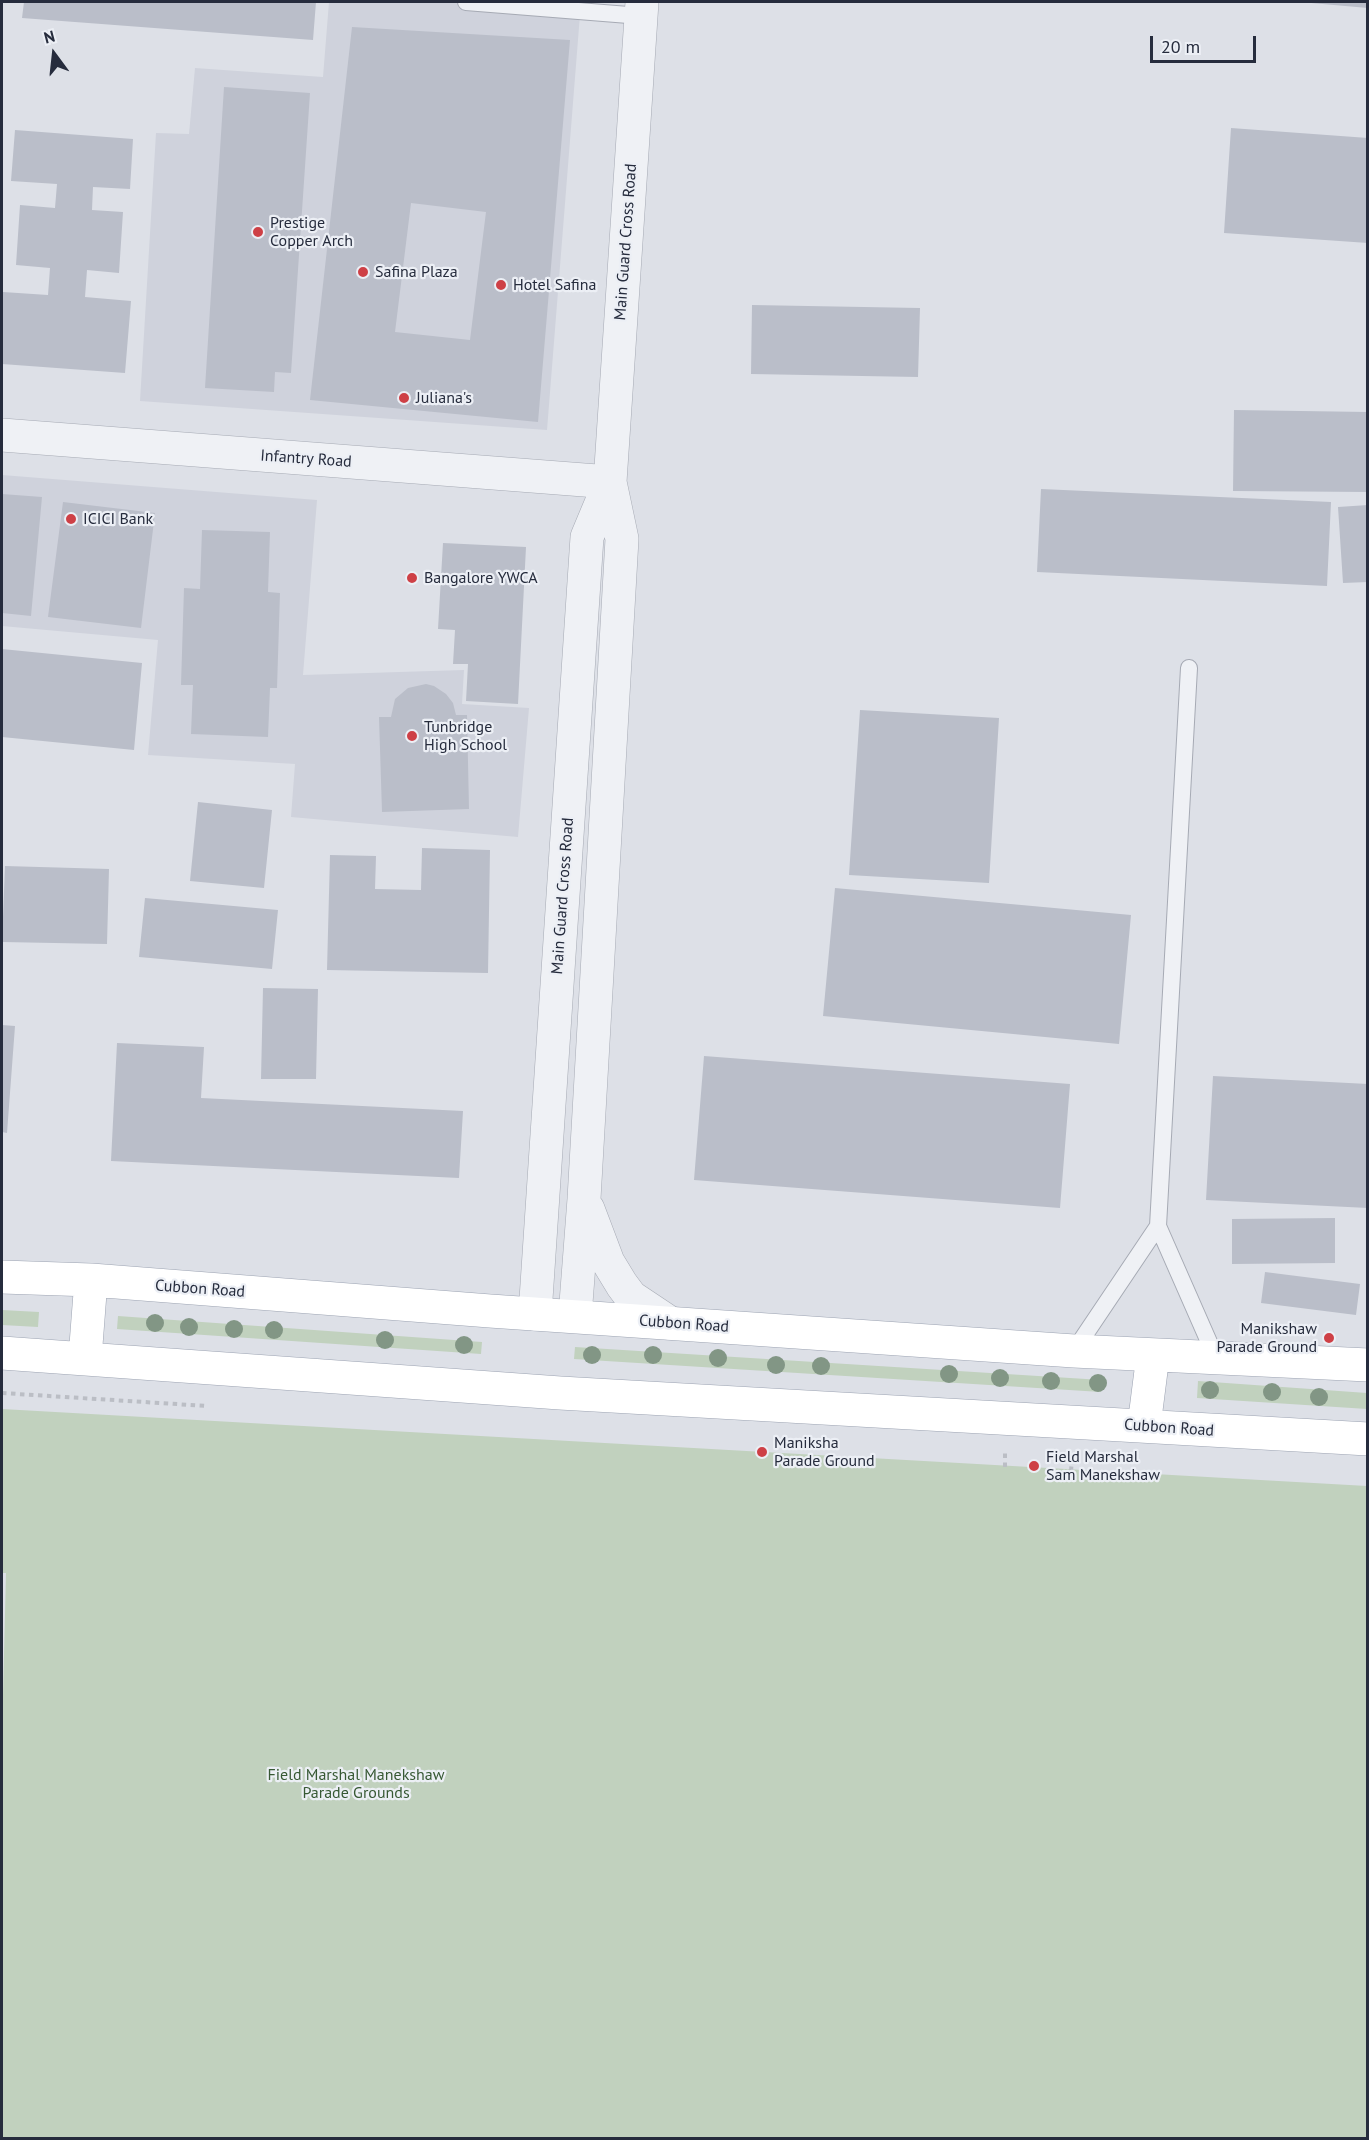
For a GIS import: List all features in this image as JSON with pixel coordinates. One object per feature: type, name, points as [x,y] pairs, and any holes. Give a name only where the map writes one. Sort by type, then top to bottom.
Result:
[{"type":"main road","name":"Cubbon Road","points":[[2,1277],[92,1280],[535,1314],[1074,1351],[1368,1365]]},
{"type":"main road","points":[[85,1358],[92,1280]]},
{"type":"main road","name":"Cubbon Road","points":[[2,1353],[560,1393],[1368,1439]]},
{"type":"main road","points":[[1144,1426],[1153,1355]]},
{"type":"street","name":"Main Guard Cross Road","points":[[575,1316],[585,1198],[622,539],[610,482],[642,8]]},
{"type":"street","name":"Infantry Road","points":[[2,435],[610,482]]},
{"type":"street","name":"Main Guard Cross Road","points":[[535,1314],[587,537],[610,482]]},
{"type":"street","points":[[585,1198],[608,1262],[622,1285],[631,1297],[670,1323]]},
{"type":"lane","points":[[466,2],[642,8]]},
{"type":"lane","points":[[1189,668],[1158,1226],[1216,1358]]},
{"type":"lane","points":[[1074,1351],[1158,1226]]},
{"type":"path","points":[[1005,1453],[1005,1467]]},
{"type":"path","points":[[1071,1471],[1072,1458]]},
{"type":"shaded area","points":[[329,2],[581,2],[547,430],[140,401],[156,133],[189,134],[195,68],[323,77]]},
{"type":"shaded area","points":[[2,475],[317,500],[303,675],[464,670],[462,704],[529,708],[518,837],[291,817],[295,764],[148,755],[158,640],[2,626]]},
{"type":"green space","points":[[2,1310],[39,1312],[38,1327],[2,1325]]},
{"type":"green space","points":[[118,1316],[482,1342],[481,1354],[117,1329]]},
{"type":"green space","points":[[575,1347],[1102,1380],[1101,1392],[574,1359]]},
{"type":"green space","points":[[1198,1381],[1367,1393],[1367,1409],[1197,1398]]},
{"type":"green space","name":"Field Marshal Manekshaw Parade Grounds","points":[[2,1409],[1367,1486],[1367,2138],[2,2138],[2,1735],[6,1573],[2,1573]]},
{"type":"building","points":[[24,2],[316,2],[313,40],[22,18]]},
{"type":"building","points":[[1368,2],[1368,8],[1311,3]]},
{"type":"building","name":"Safina Plaza","points":[[352,27],[570,40],[538,422],[310,400]],"holes":[[[411,203],[486,212],[470,340],[395,332]]]},
{"type":"building","name":"Prestige Copper Arch","points":[[224,87],[310,93],[291,373],[275,372],[274,392],[205,388]]},
{"type":"building","points":[[1231,128],[1368,138],[1368,243],[1224,233]]},
{"type":"building","points":[[15,130],[133,139],[130,189],[93,187],[92,210],[123,212],[119,273],[87,270],[85,297],[131,301],[125,373],[2,364],[3,292],[48,295],[50,268],[16,265],[20,205],[55,208],[57,184],[11,181]]},
{"type":"building","points":[[752,305],[920,308],[918,377],[751,374]]},
{"type":"building","points":[[1234,410],[1368,412],[1368,492],[1233,491]]},
{"type":"building","points":[[1041,489],[1331,502],[1327,586],[1037,572]]},
{"type":"building","points":[[2,494],[42,497],[31,616],[2,613]]},
{"type":"building","points":[[63,502],[155,513],[141,628],[48,617]]},
{"type":"building","points":[[1368,505],[1368,582],[1343,583],[1338,507]]},
{"type":"building","points":[[202,530],[270,532],[268,592],[280,593],[277,688],[270,688],[268,737],[191,734],[193,685],[181,685],[184,588],[200,589]]},
{"type":"building","points":[[443,543],[526,547],[518,704],[466,701],[468,664],[453,664],[455,630],[438,629]]},
{"type":"building","points":[[2,649],[142,663],[134,750],[2,737]]},
{"type":"building","points":[[426,684],[446,694],[453,703],[456,715],[467,715],[469,809],[382,812],[379,717],[391,717],[395,699],[408,688]]},
{"type":"building","points":[[860,710],[999,718],[989,883],[849,875]]},
{"type":"building","points":[[198,802],[272,810],[264,888],[190,881]]},
{"type":"building","points":[[422,848],[490,850],[488,973],[327,970],[330,855],[376,856],[375,889],[421,890]]},
{"type":"building","points":[[5,866],[109,869],[107,944],[2,942]]},
{"type":"building","points":[[835,888],[1131,915],[1119,1044],[823,1016]]},
{"type":"building","points":[[145,898],[278,910],[272,969],[139,957]]},
{"type":"building","points":[[263,988],[318,989],[316,1079],[261,1079]]},
{"type":"building","points":[[2,1025],[15,1026],[7,1133],[2,1132]]},
{"type":"building","points":[[117,1043],[204,1047],[201,1098],[463,1111],[459,1178],[111,1161]]},
{"type":"building","points":[[704,1056],[1070,1084],[1060,1208],[694,1180]]},
{"type":"building","points":[[1213,1076],[1368,1084],[1368,1208],[1206,1200]]},
{"type":"building","points":[[1335,1218],[1335,1263],[1232,1264],[1232,1219]]},
{"type":"building","points":[[1265,1272],[1360,1284],[1356,1315],[1261,1303]]},
{"type":"place","name":"Prestige Copper Arch","points":[[258,232]]},
{"type":"place","name":"Safina Plaza","points":[[363,272]]},
{"type":"place","name":"Hotel Safina","points":[[501,285]]},
{"type":"place","name":"Juliana's","points":[[404,398]]},
{"type":"place","name":"ICICI Bank","points":[[71,519]]},
{"type":"place","name":"Bangalore YWCA","points":[[412,578]]},
{"type":"place","name":"Tunbridge High School","points":[[412,736]]},
{"type":"place","name":"Manikshaw Parade Ground","points":[[1329,1338]]},
{"type":"place","name":"Maniksha Parade Ground","points":[[762,1452]]},
{"type":"place","name":"Field Marshal Sam Manekshaw","points":[[1034,1466]]}]
